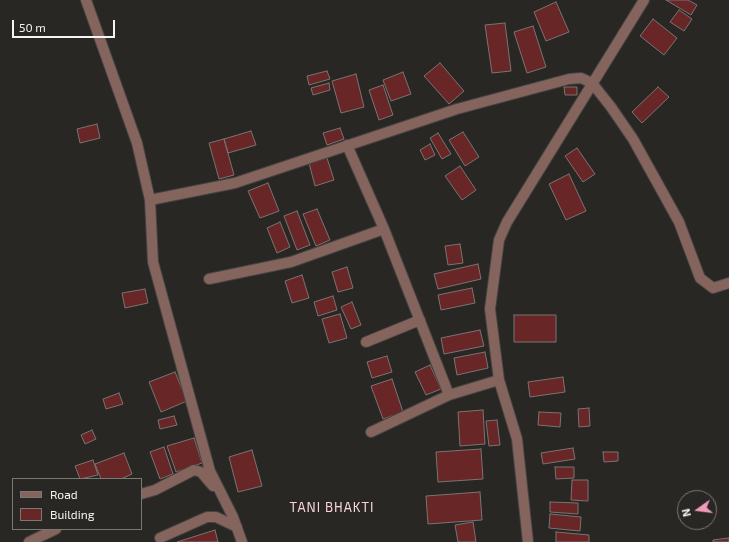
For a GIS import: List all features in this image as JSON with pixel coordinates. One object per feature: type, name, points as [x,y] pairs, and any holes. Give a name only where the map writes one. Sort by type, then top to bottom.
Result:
[{"type":"street","points":[[86,0],[137,143],[150,200],[150,238],[153,262],[210,471],[237,527],[242,542]]},
{"type":"street","points":[[528,542],[517,439],[499,380],[490,309],[499,240],[507,222],[644,0]]},
{"type":"street","points":[[150,200],[235,183],[457,109],[569,79],[581,78],[592,83],[612,107],[633,139],[679,222],[700,278],[713,288],[729,284]]},
{"type":"street","points":[[347,145],[384,229],[449,395]]},
{"type":"street","points":[[209,279],[291,262],[384,229]]},
{"type":"street","points":[[366,342],[420,320]]},
{"type":"street","points":[[371,432],[449,395],[499,380]]},
{"type":"street","points":[[142,494],[155,490],[194,470],[201,472],[224,500]]},
{"type":"street","points":[[160,538],[207,518],[216,517],[237,527]]},
{"type":"street","points":[[29,542],[54,530]]},
{"type":"building","points":[[666,0],[688,0],[697,5],[691,15]]},
{"type":"building","points":[[556,2],[569,32],[546,41],[534,12]]},
{"type":"building","points":[[679,10],[692,19],[684,31],[670,22]]},
{"type":"building","points":[[653,19],[677,38],[664,55],[640,36]]},
{"type":"building","points":[[505,23],[511,71],[492,73],[485,25]]},
{"type":"building","points":[[533,26],[546,67],[527,73],[514,32]]},
{"type":"building","points":[[440,63],[464,91],[449,104],[424,76]]},
{"type":"building","points":[[327,71],[330,79],[309,85],[307,76]]},
{"type":"building","points":[[403,72],[411,94],[391,101],[383,80]]},
{"type":"building","points":[[356,74],[364,107],[341,113],[332,81]]},
{"type":"building","points":[[329,83],[330,90],[313,95],[311,88]]},
{"type":"building","points":[[383,85],[393,115],[379,120],[369,90]]},
{"type":"building","points":[[564,87],[577,87],[577,95],[565,95]]},
{"type":"building","points":[[658,87],[669,97],[642,123],[632,112]]},
{"type":"building","points":[[97,124],[100,138],[80,143],[77,129]]},
{"type":"building","points":[[340,128],[344,139],[327,145],[323,133]]},
{"type":"building","points":[[251,131],[256,145],[228,153],[224,139]]},
{"type":"building","points":[[463,132],[479,157],[465,166],[449,140]]},
{"type":"building","points":[[438,133],[451,154],[442,159],[430,138]]},
{"type":"building","points":[[224,139],[234,175],[219,179],[209,143]]},
{"type":"building","points":[[430,144],[435,155],[425,160],[420,150]]},
{"type":"building","points":[[577,148],[595,174],[583,182],[565,156]]},
{"type":"building","points":[[327,158],[334,180],[315,186],[309,163]]},
{"type":"building","points":[[460,166],[476,190],[462,200],[445,176]]},
{"type":"building","points":[[569,174],[586,211],[566,220],[549,184]]},
{"type":"building","points":[[268,183],[279,211],[260,218],[248,191]]},
{"type":"building","points":[[317,209],[330,240],[316,246],[303,214]]},
{"type":"building","points":[[297,211],[310,245],[297,250],[284,216]]},
{"type":"building","points":[[280,222],[290,247],[277,253],[267,228]]},
{"type":"building","points":[[460,244],[463,263],[448,265],[445,246]]},
{"type":"building","points":[[478,264],[481,279],[438,289],[434,274]]},
{"type":"building","points":[[347,267],[353,288],[338,292],[332,272]]},
{"type":"building","points":[[302,275],[309,298],[292,303],[285,281]]},
{"type":"building","points":[[472,288],[475,303],[441,310],[438,295]]},
{"type":"building","points":[[145,289],[148,303],[125,308],[122,293]]},
{"type":"building","points":[[333,296],[337,310],[318,316],[314,302]]},
{"type":"building","points":[[352,302],[361,325],[351,329],[341,307]]},
{"type":"building","points":[[340,314],[347,338],[329,343],[322,319]]},
{"type":"building","points":[[514,315],[556,315],[556,342],[514,342]]},
{"type":"building","points":[[480,330],[484,346],[444,354],[441,338]]},
{"type":"building","points":[[485,352],[488,368],[457,375],[454,358]]},
{"type":"building","points":[[387,356],[392,372],[372,378],[367,362]]},
{"type":"building","points":[[430,365],[441,389],[426,395],[415,372]]},
{"type":"building","points":[[175,372],[187,401],[161,412],[149,382]]},
{"type":"building","points":[[563,377],[565,392],[530,397],[528,382]]},
{"type":"building","points":[[392,379],[403,412],[383,419],[371,386]]},
{"type":"building","points":[[119,393],[123,404],[106,409],[103,399]]},
{"type":"building","points":[[589,408],[590,426],[579,427],[578,409]]},
{"type":"building","points":[[483,410],[485,444],[460,446],[458,412]]},
{"type":"building","points":[[539,412],[561,413],[560,427],[538,425]]},
{"type":"building","points":[[174,416],[177,425],[160,429],[158,420]]},
{"type":"building","points":[[497,420],[500,445],[489,446],[486,421]]},
{"type":"building","points":[[92,430],[96,439],[85,444],[81,435]]},
{"type":"building","points":[[194,438],[202,463],[176,472],[167,446]]},
{"type":"building","points":[[164,447],[173,474],[160,479],[150,452]]},
{"type":"building","points":[[573,448],[575,459],[543,464],[541,453]]},
{"type":"building","points":[[481,449],[483,479],[438,482],[436,452]]},
{"type":"building","points":[[252,450],[262,486],[238,492],[229,457]]},
{"type":"building","points":[[603,452],[618,452],[618,461],[604,462]]},
{"type":"building","points":[[124,453],[132,474],[123,478],[101,478],[95,464]]},
{"type":"building","points":[[93,460],[98,475],[80,478],[75,466]]},
{"type":"building","points":[[555,467],[574,467],[574,478],[556,479]]},
{"type":"building","points":[[572,480],[588,480],[588,501],[571,500]]},
{"type":"building","points":[[480,492],[482,520],[428,524],[426,496]]},
{"type":"building","points":[[550,502],[578,503],[578,514],[550,512]]},
{"type":"building","points":[[550,514],[581,517],[580,531],[549,528]]},
{"type":"building","points":[[473,522],[476,542],[458,542],[455,525]]},
{"type":"building","points":[[215,530],[218,542],[177,542]]},
{"type":"building","points":[[556,532],[589,535],[589,542],[556,542]]},
{"type":"building","points":[[729,538],[729,542],[713,542],[713,540]]},
{"type":"district","name":"TANI BHAKTI","points":[[332,508]]}]
